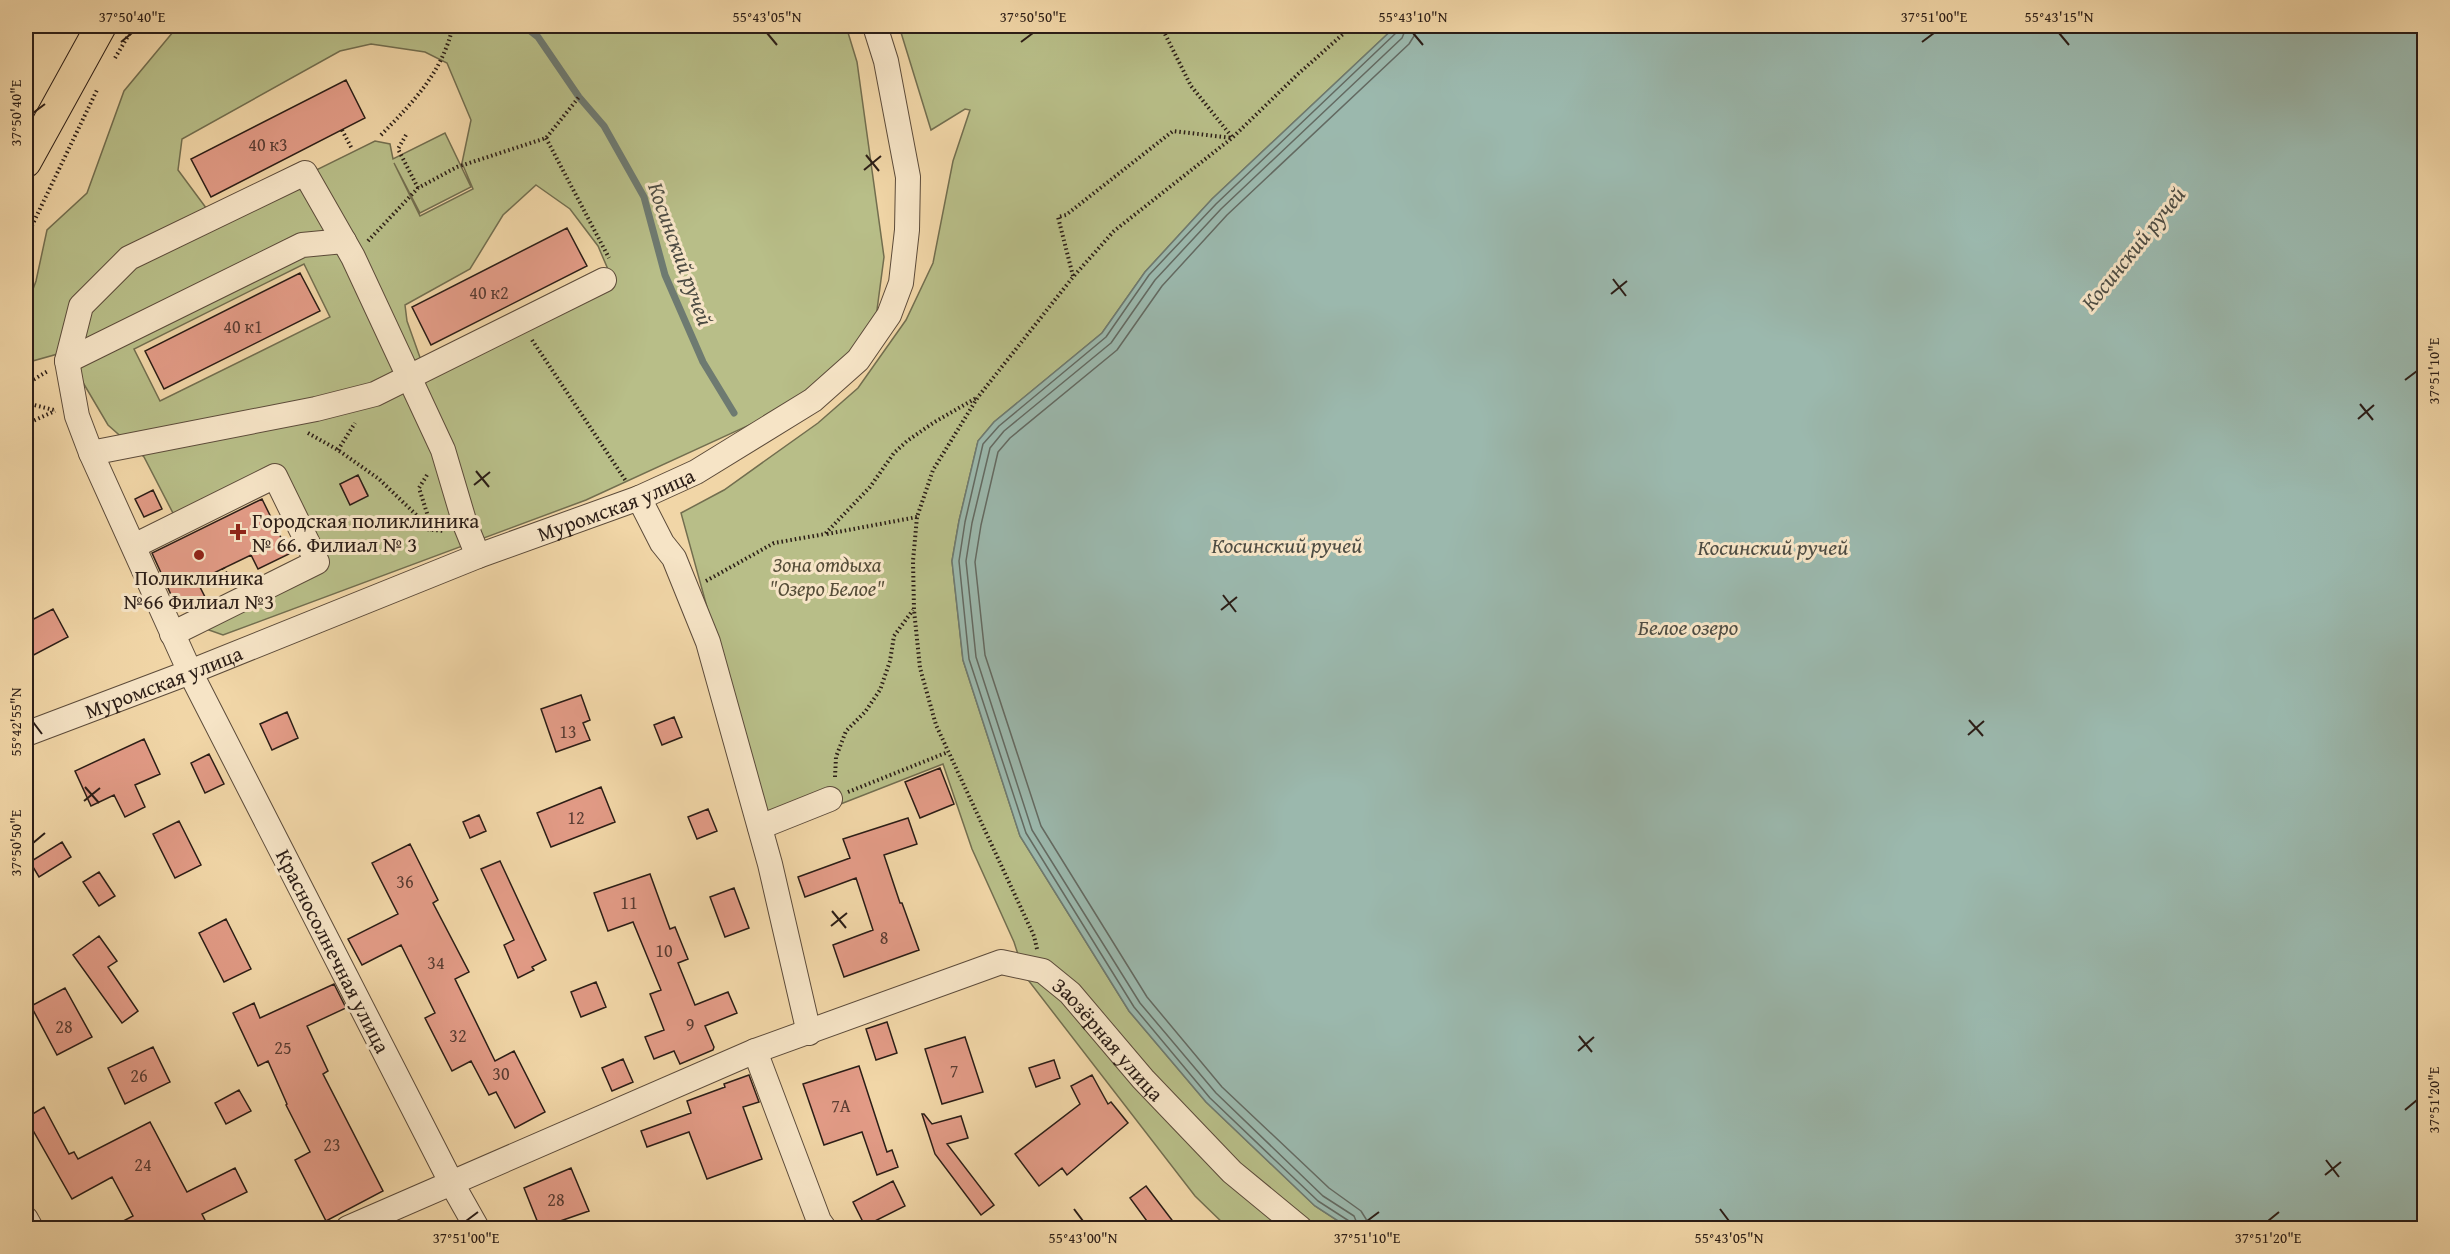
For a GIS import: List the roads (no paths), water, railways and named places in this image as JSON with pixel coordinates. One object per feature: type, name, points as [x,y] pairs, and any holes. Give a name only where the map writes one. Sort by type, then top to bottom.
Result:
[{"type":"main road","points":[[26,162],[101,26]]},
{"type":"street","name":"Муромская улица","points":[[26,734],[190,672],[474,545],[639,498],[696,472],[813,400],[858,360],[890,315],[901,283],[907,230],[908,177],[886,61],[875,26]]},
{"type":"street","points":[[67,361],[81,306],[129,258],[305,173],[349,249],[443,450],[474,545]]},
{"type":"street","points":[[67,361],[302,245],[349,249]]},
{"type":"street","points":[[91,453],[292,414],[375,394],[604,280]]},
{"type":"street","name":"Красносолнечная улица","points":[[67,361],[77,416],[91,453],[172,634],[451,1182],[477,1228]]},
{"type":"street","points":[[134,546],[274,476],[317,562],[172,634]]},
{"type":"street","points":[[639,498],[662,543],[674,558],[708,642],[770,864],[808,1033]]},
{"type":"street","points":[[760,826],[833,789]]},
{"type":"street","name":"Заозёрная улица","points":[[348,1228],[756,1051],[1001,963],[1043,971],[1070,993],[1143,1079],[1232,1172],[1300,1228]]},
{"type":"street","points":[[756,1051],[819,1221],[824,1228]]},
{"type":"street","points":[[26,1219],[31,1228]]},
{"type":"water","name":"Белое озеро","points":[[1396,26],[2424,26],[2424,1228],[1349,1228],[1315,1206],[1206,1102],[1129,1011],[1020,836],[963,660],[952,561],[959,521],[978,441],[994,422],[1102,333],[1145,272],[1212,199]]},
{"type":"waterway","name":"Косинский ручей","points":[[524,26],[538,37],[579,97],[604,126],[644,197],[665,275],[703,362],[734,413]]},
{"type":"place","name":"Городская поликлиника № 66. Филиал № 3","points":[[238,532]]},
{"type":"place","name":"Поликлиника №66 Филиал №3","points":[[199,555]]},
{"type":"park label","name":"Зона отдыха \"Озеро Белое\"","points":[[827,576]]}]
